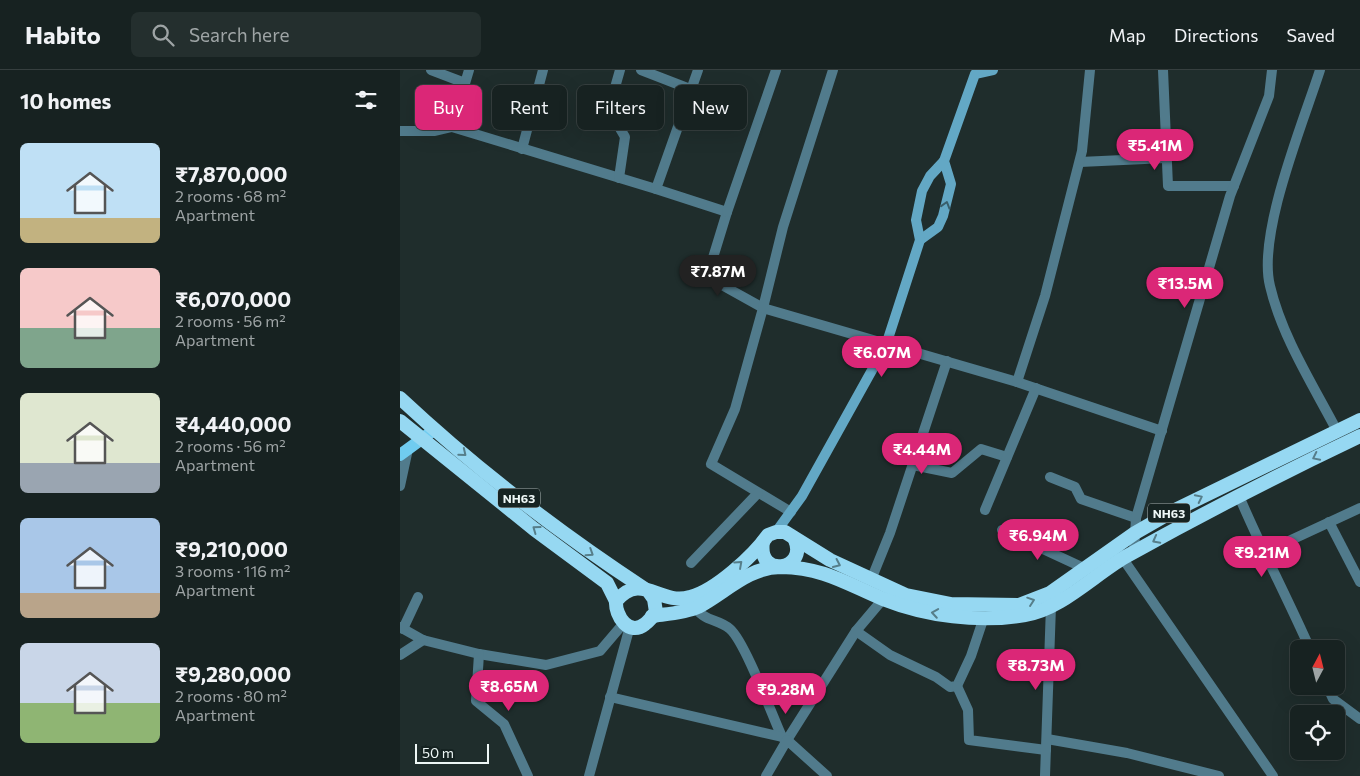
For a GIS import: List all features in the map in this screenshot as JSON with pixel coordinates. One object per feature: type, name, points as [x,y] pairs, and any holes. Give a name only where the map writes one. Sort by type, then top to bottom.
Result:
[{"type":"highway","name":"NH63","points":[[400,398],[434,430],[581,547],[647,590]]},
{"type":"highway","name":"NH63","points":[[400,420],[422,440],[607,583],[616,601],[616,610],[627,625],[638,627],[645,625],[652,616],[692,603],[759,571],[787,566],[794,560],[798,552],[795,540]]},
{"type":"highway","name":"NH63","points":[[779,567],[825,573],[883,599],[911,609],[937,614],[984,617],[1024,616],[1051,606],[1124,553],[1135,533],[1175,510],[1360,420]]},
{"type":"highway","name":"NH63","points":[[692,603],[768,536],[776,532],[785,532],[795,540],[830,560],[906,595],[951,604],[1019,605],[1050,594],[1086,569],[1124,553],[1360,436]]},
{"type":"highway","points":[[763,542],[762,551],[764,559],[771,565],[779,567]]},
{"type":"highway","name":"NH63","points":[[616,601],[624,592],[635,587],[692,603]]},
{"type":"highway","points":[[647,590],[655,606],[656,612],[652,616]]},
{"type":"main road","points":[[776,532],[802,496],[886,345],[920,240],[916,220],[922,191],[930,176],[944,162],[976,72],[993,70]]},
{"type":"main road","points":[[920,240],[938,227],[943,216],[951,184],[944,162]]},
{"type":"main road","points":[[404,452],[434,430]]},
{"type":"street","points":[[431,70],[465,83],[469,70]]},
{"type":"street","points":[[522,149],[544,70]]},
{"type":"street","points":[[619,178],[625,137],[611,112],[610,105],[620,70]]},
{"type":"street","points":[[642,70],[680,85]]},
{"type":"street","points":[[692,85],[698,70]]},
{"type":"street","points":[[776,70],[727,212],[708,274],[711,279],[763,308],[1017,382],[1162,431]]},
{"type":"street","points":[[791,512],[710,462],[735,409],[783,227],[833,70]]},
{"type":"street","points":[[1017,382],[1045,296],[1080,162],[1090,70]]},
{"type":"street","points":[[1163,70],[1168,186],[1234,186]]},
{"type":"street","points":[[1272,70],[1268,96],[1234,186],[1136,518],[1135,533],[1124,553],[1273,776]]},
{"type":"street","points":[[1320,70],[1278,201],[1267,259],[1270,286],[1283,326],[1337,431]]},
{"type":"street","points":[[400,131],[435,130]]},
{"type":"street","points":[[459,130],[727,212]]},
{"type":"street","points":[[656,189],[676,130]]},
{"type":"street","points":[[1080,162],[1166,158]]},
{"type":"street","points":[[872,580],[890,533],[947,362]]},
{"type":"street","points":[[986,510],[1036,388]]},
{"type":"street","points":[[912,465],[947,474],[955,472],[981,449],[1007,457]]},
{"type":"street","points":[[400,486],[404,452]]},
{"type":"street","points":[[1050,477],[1075,487],[1081,499],[1136,518]]},
{"type":"street","points":[[691,563],[758,493]]},
{"type":"street","points":[[1239,496],[1263,553],[1306,640]]},
{"type":"street","points":[[1263,553],[1360,508]]},
{"type":"street","points":[[1329,522],[1360,582]]},
{"type":"street","points":[[1002,530],[1086,569]]},
{"type":"street","points":[[418,597],[402,628],[423,640],[479,654],[546,665],[600,651],[627,625]]},
{"type":"street","points":[[766,776],[785,739],[856,631],[883,599]]},
{"type":"street","points":[[692,603],[705,618],[730,629],[746,656],[785,739],[827,776]]},
{"type":"street","points":[[1045,776],[1051,606]]},
{"type":"street","points":[[984,617],[972,648],[971,656],[957,686],[968,710],[969,740],[1046,750]]},
{"type":"street","points":[[589,776],[627,625]]},
{"type":"street","points":[[856,631],[890,655],[936,677],[950,686],[957,686]]},
{"type":"street","points":[[400,655],[423,640]]},
{"type":"street","points":[[479,654],[476,701],[504,724],[528,776]]},
{"type":"street","points":[[1331,695],[1333,699],[1360,718]]},
{"type":"street","points":[[610,696],[785,739]]},
{"type":"street","points":[[1047,739],[1127,753],[1219,776]]}]
